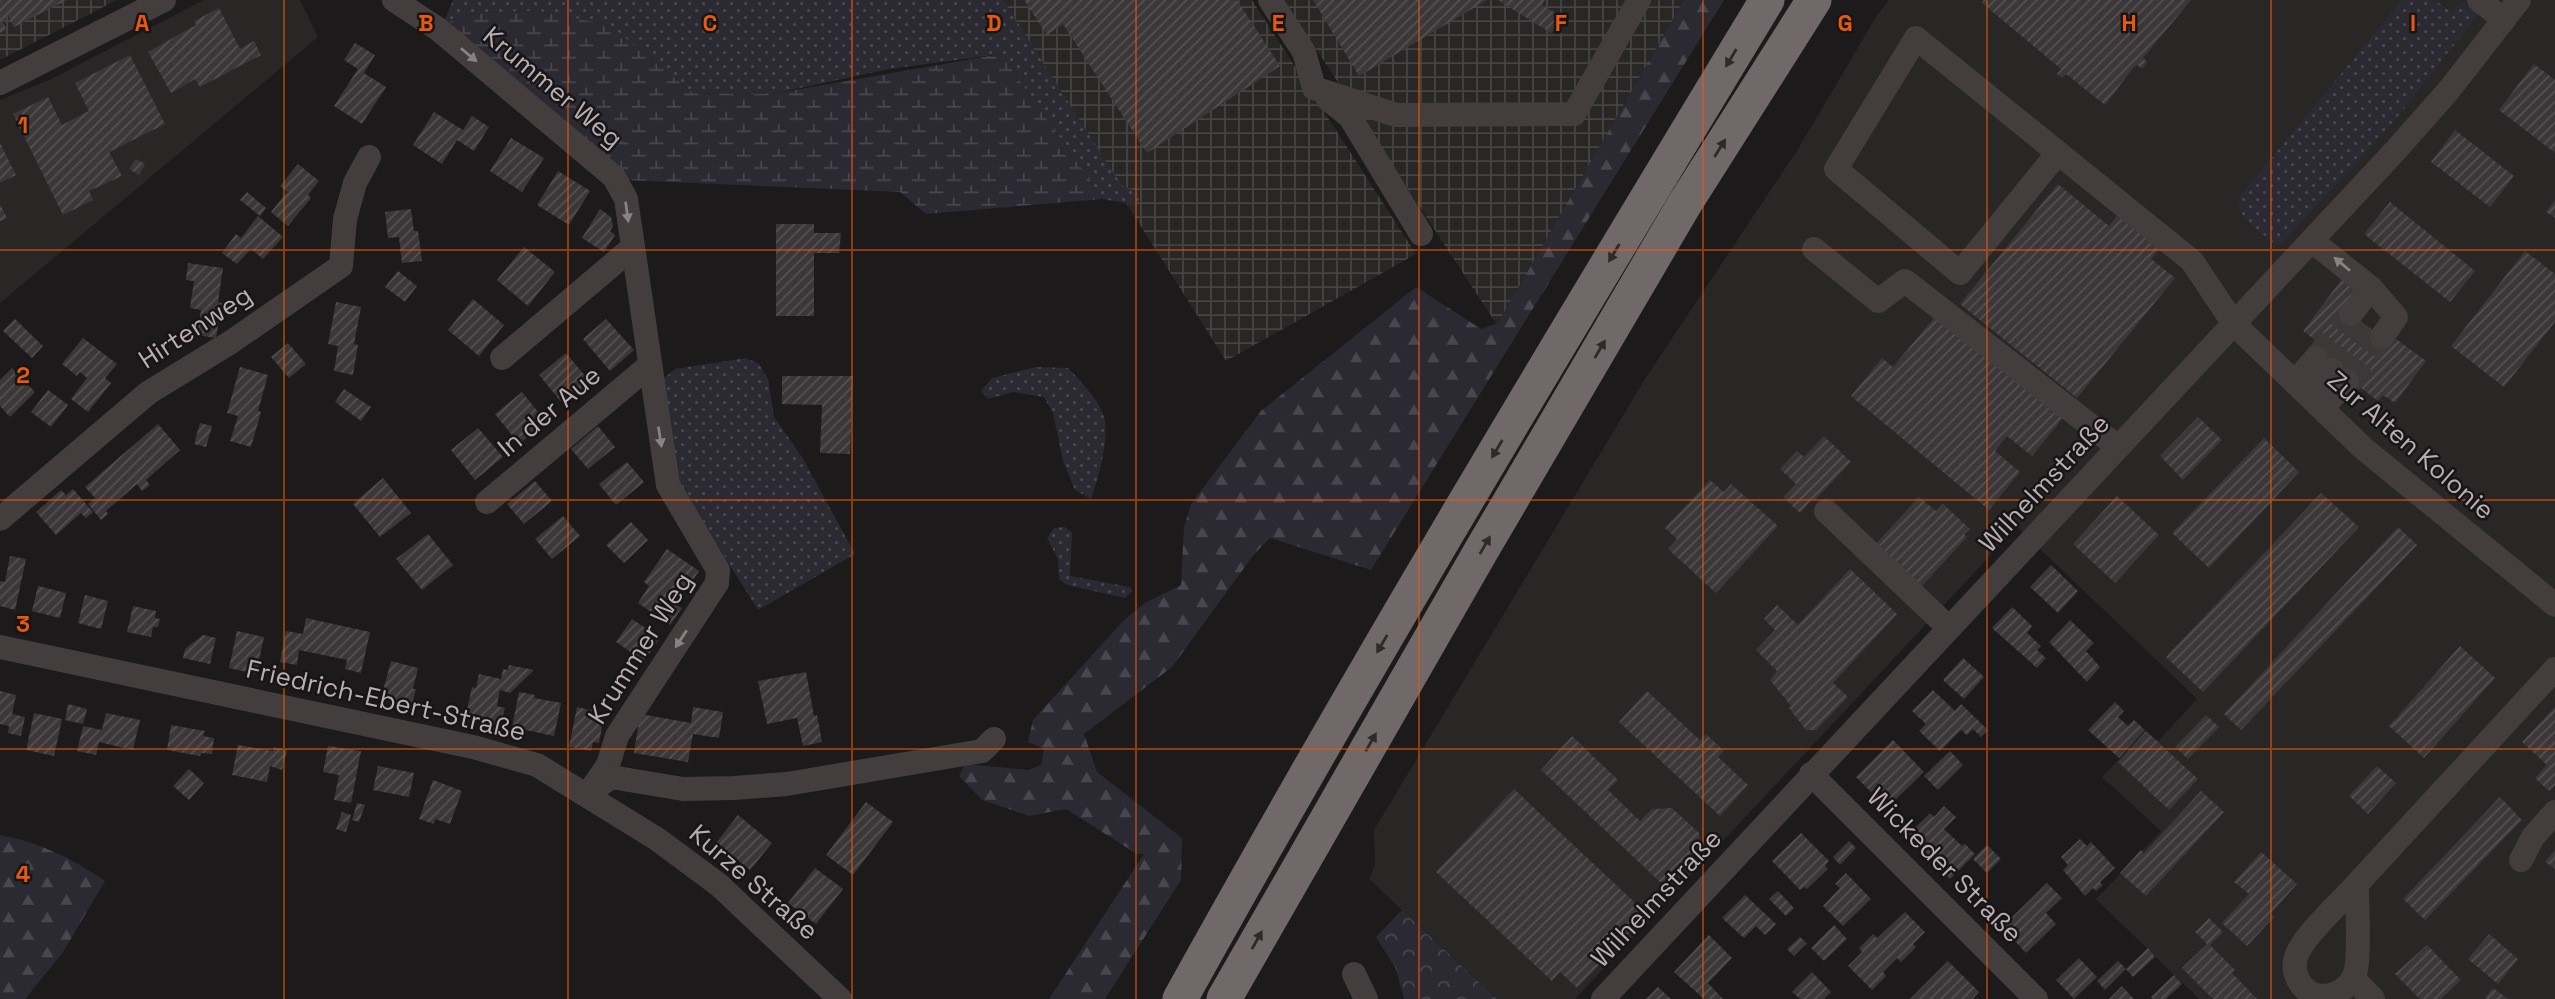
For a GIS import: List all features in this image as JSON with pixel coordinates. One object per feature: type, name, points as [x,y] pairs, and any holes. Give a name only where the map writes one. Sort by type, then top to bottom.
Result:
[{"type":"highway","points":[[1180,999],[1270,836],[1420,578],[1767,0]]},
{"type":"highway","points":[[1224,999],[1495,527],[1684,205],[1814,0]]},
{"type":"street","points":[[0,83],[164,0]]},
{"type":"street","name":"Krummer Weg","points":[[394,0],[438,29],[614,177],[626,199],[667,485],[718,570],[717,583],[617,736],[608,765],[587,794]]},
{"type":"street","points":[[1270,0],[1304,52],[1314,88],[1350,117],[1421,234]]},
{"type":"street","points":[[1314,88],[1396,115],[1574,114],[1639,0]]},
{"type":"street","points":[[2479,0],[2511,10]]},
{"type":"street","name":"Wilhelmstraße","points":[[1603,999],[2312,241],[2428,114],[2511,10]]},
{"type":"street","name":"Zur Alten Kolonie","points":[[2058,153],[1960,273],[1836,169],[1916,38],[2192,261],[2234,324],[2363,448],[2555,605]]},
{"type":"street","name":"Hirtenweg","points":[[0,519],[148,393],[231,342],[341,266],[345,219],[355,183],[369,157]]},
{"type":"street","points":[[2312,241],[2378,296],[2396,317],[2367,326],[2378,296]]},
{"type":"street","points":[[502,358],[632,248]]},
{"type":"street","points":[[1814,249],[1878,301],[1905,281],[2118,447]]},
{"type":"street","name":"In der Aue","points":[[487,502],[649,366]]},
{"type":"street","points":[[2308,395],[2332,370],[2308,395]]},
{"type":"street","points":[[1826,511],[1949,628]]},
{"type":"street","name":"Friedrich-Ebert-Straße","points":[[0,647],[473,747],[537,765],[587,794]]},
{"type":"street","points":[[2357,884],[2356,969],[2353,978],[2341,992],[2318,998],[2297,979],[2294,969],[2302,944],[2357,884],[2555,668]]},
{"type":"street","points":[[587,794],[611,777],[683,789],[787,784],[982,751],[994,739]]},
{"type":"street","name":"Wickeder Straße","points":[[1811,774],[2035,999]]},
{"type":"street","name":"Kurze Straße","points":[[587,794],[657,839],[719,884],[840,999]]},
{"type":"street","points":[[2521,860],[2533,837],[2555,812]]},
{"type":"street","points":[[1354,974],[1366,999]]},
{"type":"street","points":[[2353,978],[2372,999]]},
{"type":"shaded area","points":[[0,0],[117,0],[0,60]]},
{"type":"shaded area","points":[[204,0],[300,0],[318,37],[0,303],[0,100],[49,80]]},
{"type":"shaded area","points":[[998,0],[1252,0],[1416,254],[1226,361]]},
{"type":"shaded area","points":[[1284,0],[1684,0],[1497,325]]},
{"type":"shaded area","points":[[1889,0],[2555,0],[2555,999],[2199,999],[2096,899],[2161,831],[2102,777],[2146,731],[2158,741],[2197,699],[2017,527],[1575,999],[1497,999],[1369,879],[1375,865],[1374,830],[1645,379],[1798,149],[1876,17]]},
{"type":"green space","points":[[453,0],[1003,0],[1115,175],[1123,186],[1137,192],[1140,198],[1135,205],[1103,199],[1001,54],[889,69],[772,94],[693,93],[609,25],[538,11],[474,13],[443,24]]},
{"type":"green space","points":[[1684,0],[1724,0],[1371,570],[1270,538],[1255,553],[1172,667],[1084,734],[1097,772],[1182,838],[1181,880],[1105,999],[1049,999],[1144,854],[1137,854],[1066,809],[1029,816],[982,800],[959,776],[965,764],[1028,770],[1041,765],[1044,749],[1028,742],[1033,720],[1123,621],[1145,603],[1181,585],[1184,527],[1191,504],[1261,411],[1416,287],[1481,329],[1498,323]]},
{"type":"green space","points":[[2402,0],[2435,0],[2451,12],[2461,1],[2478,15],[2391,125],[2280,245],[2275,244],[2245,219],[2238,206],[2238,199]]},
{"type":"green space","points":[[538,11],[609,25],[693,93],[772,94],[1001,54],[1103,199],[926,214],[900,192],[624,180],[443,24],[474,13]]},
{"type":"green space","points":[[746,358],[759,364],[768,379],[774,417],[802,457],[855,554],[758,610],[677,477],[661,381],[675,369]]},
{"type":"green space","points":[[1036,367],[1068,368],[1098,403],[1104,417],[1104,446],[1091,499],[1075,490],[1063,461],[1053,413],[1044,397],[1013,392],[988,399],[981,391],[992,378]]},
{"type":"green space","points":[[1065,527],[1072,532],[1070,576],[1130,587],[1132,591],[1125,598],[1067,585],[1059,579],[1058,559],[1047,538],[1054,528]]},
{"type":"green space","points":[[0,835],[55,852],[105,881],[63,952],[25,999],[0,999]]},
{"type":"green space","points":[[1402,910],[1497,999],[1404,999],[1396,969],[1376,937]]},
{"type":"building","points":[[0,0],[67,0],[14,27],[8,16],[3,23],[7,30],[0,33]]},
{"type":"building","points":[[1024,0],[1237,0],[1280,66],[1147,153],[1063,24],[1047,35]]},
{"type":"building","points":[[1313,0],[1487,0],[1359,76]]},
{"type":"building","points":[[1498,0],[1545,0],[1542,5],[1562,17],[1551,33]]},
{"type":"building","points":[[1984,0],[2191,0],[2143,58],[2147,62],[2142,69],[2137,65],[2133,68],[2105,105],[2066,74],[2062,78],[2057,74],[2061,69],[1982,3]]},
{"type":"building","points":[[219,8],[240,49],[254,41],[261,55],[200,87],[195,79],[171,93],[148,52],[196,25],[194,21]]},
{"type":"building","points":[[355,43],[375,55],[364,73],[386,87],[362,124],[334,106],[358,69],[344,60]]},
{"type":"building","points":[[130,55],[165,124],[109,152],[122,176],[89,191],[93,200],[63,215],[13,114],[48,97],[62,125],[89,111],[75,83]]},
{"type":"building","points":[[2534,64],[2555,80],[2555,153],[2499,110]]},
{"type":"building","points":[[434,112],[463,130],[472,116],[489,127],[474,151],[457,140],[442,164],[413,145]]},
{"type":"building","points":[[2455,130],[2514,176],[2490,207],[2431,162]]},
{"type":"building","points":[[511,138],[544,158],[522,192],[490,171]]},
{"type":"building","points":[[0,143],[16,175],[0,183]]},
{"type":"building","points":[[136,159],[145,164],[139,175],[129,169]]},
{"type":"building","points":[[298,164],[319,181],[308,195],[311,198],[288,226],[271,212],[287,192],[280,186]]},
{"type":"building","points":[[558,171],[590,191],[569,225],[537,205]]},
{"type":"building","points":[[2058,184],[2109,226],[2120,212],[2162,246],[2151,259],[2175,278],[2077,398],[1960,304]]},
{"type":"building","points":[[247,192],[266,208],[260,216],[240,200]]},
{"type":"building","points":[[2555,200],[2555,218],[2546,212]]},
{"type":"building","points":[[2390,202],[2475,271],[2450,302],[2364,234]]},
{"type":"building","points":[[0,204],[7,218],[0,221]]},
{"type":"building","points":[[411,209],[414,231],[418,231],[422,261],[402,263],[399,237],[388,238],[385,212]]},
{"type":"building","points":[[600,209],[611,217],[613,226],[610,231],[615,235],[604,252],[582,238]]},
{"type":"building","points":[[258,216],[283,237],[263,259],[251,249],[237,264],[222,253],[236,234],[241,238]]},
{"type":"building","points":[[776,224],[814,224],[814,233],[841,233],[839,253],[814,253],[814,316],[776,316]]},
{"type":"building","points":[[524,247],[555,272],[528,306],[497,280]]},
{"type":"building","points":[[2525,251],[2555,274],[2555,322],[2504,387],[2451,346]]},
{"type":"building","points":[[188,263],[223,268],[218,302],[222,303],[216,338],[197,335],[201,310],[190,308],[194,281],[186,280]]},
{"type":"building","points":[[398,271],[417,286],[405,302],[385,287]]},
{"type":"building","points":[[2342,279],[2358,291],[2344,309],[2392,344],[2396,339],[2426,361],[2395,403],[2383,395],[2378,401],[2361,388],[2359,390],[2311,354],[2319,343],[2303,331]]},
{"type":"building","points":[[473,299],[504,325],[479,356],[448,330]]},
{"type":"building","points":[[336,302],[361,307],[354,344],[358,345],[353,375],[334,371],[338,346],[328,344]]},
{"type":"building","points":[[1939,312],[2067,413],[2032,456],[2007,436],[1995,451],[2020,472],[1989,510],[1851,396],[1882,358],[1893,367]]},
{"type":"building","points":[[15,319],[43,346],[32,358],[3,331]]},
{"type":"building","points":[[606,319],[634,350],[610,371],[583,339]]},
{"type":"building","points":[[83,338],[117,364],[105,378],[111,383],[88,412],[71,399],[87,378],[80,372],[77,376],[62,364]]},
{"type":"building","points":[[288,343],[306,364],[289,378],[271,357]]},
{"type":"building","points":[[566,353],[590,382],[563,404],[539,375]]},
{"type":"building","points":[[240,367],[268,375],[251,447],[230,441],[238,416],[227,413]]},
{"type":"building","points":[[12,368],[35,392],[10,417],[0,406],[0,380]]},
{"type":"building","points":[[782,376],[853,376],[850,454],[820,453],[822,405],[782,404]]},
{"type":"building","points":[[344,389],[371,407],[361,421],[335,402]]},
{"type":"building","points":[[48,390],[68,405],[51,427],[31,412]]},
{"type":"building","points":[[522,392],[546,422],[519,444],[495,414]]},
{"type":"building","points":[[2198,417],[2222,440],[2183,480],[2160,456]]},
{"type":"building","points":[[200,423],[212,426],[206,447],[194,444]]},
{"type":"building","points":[[158,424],[180,450],[146,480],[150,485],[142,491],[137,484],[106,511],[108,514],[101,520],[88,504],[95,498],[85,487]]},
{"type":"building","points":[[598,426],[615,447],[588,469],[571,449]]},
{"type":"building","points":[[478,428],[503,457],[475,480],[451,450]]},
{"type":"building","points":[[1824,436],[1851,462],[1800,513],[1783,497],[1796,484],[1780,469],[1797,451],[1804,457]]},
{"type":"building","points":[[2264,438],[2299,472],[2209,568],[2172,533]]},
{"type":"building","points":[[627,462],[644,482],[616,505],[599,484]]},
{"type":"building","points":[[383,478],[411,513],[380,537],[353,504]]},
{"type":"building","points":[[1710,480],[1724,492],[1731,484],[1778,526],[1716,593],[1668,549],[1677,539],[1665,528]]},
{"type":"building","points":[[535,481],[552,501],[524,524],[507,504]]},
{"type":"building","points":[[73,489],[93,512],[86,518],[81,513],[56,535],[36,512],[61,490],[66,495]]},
{"type":"building","points":[[2321,493],[2359,527],[2203,692],[2166,657]]},
{"type":"building","points":[[2117,496],[2159,535],[2115,583],[2073,544]]},
{"type":"building","points":[[1919,497],[1936,511],[1943,504],[1970,529],[1964,534],[1967,537],[1919,589],[1873,547]]},
{"type":"building","points":[[563,516],[580,536],[552,559],[535,539]]},
{"type":"building","points":[[631,522],[648,540],[624,563],[606,545]]},
{"type":"building","points":[[2398,527],[2417,545],[2241,730],[2224,714]]},
{"type":"building","points":[[428,534],[453,565],[422,590],[396,559]]},
{"type":"building","points":[[667,549],[699,571],[676,605],[682,608],[670,625],[638,603],[649,586],[644,582]]},
{"type":"building","points":[[10,556],[26,559],[15,610],[0,606],[0,581],[5,582]]},
{"type":"building","points":[[2051,565],[2078,591],[2058,613],[2030,587]]},
{"type":"building","points":[[1850,569],[1897,614],[1833,683],[1848,697],[1816,730],[1806,730],[1770,680],[1777,671],[1756,650],[1775,630],[1764,619],[1777,605],[1798,625]]},
{"type":"building","points":[[38,586],[66,593],[60,618],[32,611]]},
{"type":"building","points":[[85,595],[108,601],[101,629],[78,623]]},
{"type":"building","points":[[133,606],[156,611],[155,618],[160,619],[158,627],[153,627],[151,637],[127,632]]},
{"type":"building","points":[[2012,607],[2032,626],[2027,633],[2041,646],[2037,650],[2046,658],[2037,668],[1992,628]]},
{"type":"building","points":[[306,618],[370,632],[361,673],[345,669],[347,660],[299,650],[297,665],[280,662],[286,631],[303,634]]},
{"type":"building","points":[[632,619],[660,638],[644,661],[616,642]]},
{"type":"building","points":[[2070,620],[2094,643],[2086,651],[2100,667],[2087,682],[2049,642]]},
{"type":"building","points":[[237,631],[264,637],[256,674],[229,668]]},
{"type":"building","points":[[203,635],[216,638],[210,664],[183,658],[185,649]]},
{"type":"building","points":[[2460,646],[2495,678],[2424,758],[2389,726]]},
{"type":"building","points":[[1963,658],[1984,677],[1964,699],[1943,680]]},
{"type":"building","points":[[391,661],[418,668],[413,689],[416,689],[412,704],[409,703],[408,708],[381,698]]},
{"type":"building","points":[[509,665],[534,670],[510,693],[500,690],[497,706],[505,708],[500,726],[465,718],[472,687],[476,688],[479,674],[501,679],[503,669],[508,670]]},
{"type":"building","points":[[806,672],[822,742],[803,746],[797,718],[767,724],[758,681]]},
{"type":"building","points":[[1933,690],[1955,711],[1961,704],[1988,730],[1981,737],[1973,729],[1967,735],[1961,730],[1940,751],[1919,731],[1926,724],[1912,711]]},
{"type":"building","points":[[0,691],[16,695],[12,714],[25,717],[21,736],[8,733],[9,726],[0,724]]},
{"type":"building","points":[[1647,691],[1700,740],[1706,734],[1724,751],[1718,757],[1748,785],[1720,816],[1619,722]]},
{"type":"building","points":[[519,692],[561,703],[554,736],[512,727]]},
{"type":"building","points":[[2115,702],[2124,711],[2118,717],[2128,726],[2134,720],[2145,730],[2119,758],[2088,730]]},
{"type":"building","points":[[68,704],[87,709],[83,724],[65,720]]},
{"type":"building","points":[[577,707],[599,712],[598,715],[604,716],[599,743],[593,742],[591,751],[569,747]]},
{"type":"building","points":[[693,707],[723,712],[719,738],[693,734],[688,762],[634,753],[640,714],[691,723]]},
{"type":"building","points":[[2555,707],[2555,785],[2549,791],[2535,778],[2547,765],[2522,742]]},
{"type":"building","points":[[34,713],[62,719],[54,756],[26,750]]},
{"type":"building","points":[[106,713],[140,720],[133,750],[99,742],[96,755],[77,751],[83,726],[102,730]]},
{"type":"building","points":[[2206,715],[2219,727],[2188,759],[2175,747]]},
{"type":"building","points":[[171,725],[205,731],[203,736],[214,738],[212,754],[201,753],[200,756],[167,750]]},
{"type":"building","points":[[2146,731],[2198,779],[2169,810],[2118,762]]},
{"type":"building","points":[[1572,736],[1618,780],[1608,790],[1640,821],[1652,809],[1672,808],[1699,833],[1700,848],[1671,881],[1660,882],[1541,770]]},
{"type":"building","points":[[1893,740],[1924,772],[1887,808],[1856,777]]},
{"type":"building","points":[[238,745],[273,751],[274,747],[287,750],[282,770],[270,766],[267,782],[232,775]]},
{"type":"building","points":[[328,746],[361,751],[351,803],[334,800],[339,775],[323,772]]},
{"type":"building","points":[[1950,751],[1963,765],[1938,790],[1924,776]]},
{"type":"building","points":[[378,766],[414,773],[409,797],[373,790]]},
{"type":"building","points":[[2377,766],[2396,783],[2368,814],[2349,796]]},
{"type":"building","points":[[189,769],[204,783],[189,800],[173,786]]},
{"type":"building","points":[[433,780],[462,791],[450,824],[435,819],[434,824],[419,819]]},
{"type":"building","points":[[1514,789],[1647,914],[1577,988],[1560,972],[1552,981],[1436,872]]},
{"type":"building","points":[[2201,791],[2224,812],[2146,896],[2120,873],[2141,850],[2144,853]]},
{"type":"building","points":[[2500,797],[2522,820],[2425,920],[2403,899]]},
{"type":"building","points":[[866,802],[893,822],[853,875],[826,855]]},
{"type":"building","points":[[357,803],[365,805],[359,822],[352,820]]},
{"type":"building","points":[[1944,806],[1956,817],[1944,829],[1975,854],[1950,879],[1909,834],[1930,813],[1934,817]]},
{"type":"building","points":[[342,812],[351,815],[346,832],[336,829]]},
{"type":"building","points":[[738,815],[772,843],[750,870],[716,843]]},
{"type":"building","points":[[1801,833],[1829,861],[1825,866],[1828,869],[1807,889],[1804,887],[1800,890],[1772,861]]},
{"type":"building","points":[[2080,839],[2087,846],[2091,842],[2115,868],[2100,882],[2103,885],[2096,891],[2093,888],[2085,896],[2063,870],[2068,865],[2061,857]]},
{"type":"building","points":[[1849,841],[1856,848],[1840,865],[1833,857]]},
{"type":"building","points":[[1987,845],[2001,859],[1987,873],[1973,859]]},
{"type":"building","points":[[2555,850],[2555,869],[2545,862]]},
{"type":"building","points":[[2261,852],[2297,884],[2270,914],[2274,917],[2247,946],[2222,923],[2249,894],[2234,882]]},
{"type":"building","points":[[815,868],[843,889],[816,924],[788,903]]},
{"type":"building","points":[[1846,873],[1871,899],[1843,926],[1823,906],[1840,888],[1835,884]]},
{"type":"building","points":[[2047,883],[2062,898],[2046,913],[2056,924],[2026,953],[2002,927]]},
{"type":"building","points":[[1778,891],[1794,908],[1786,916],[1769,899]]},
{"type":"building","points":[[1745,895],[1776,924],[1765,935],[1756,926],[1744,938],[1722,918]]},
{"type":"building","points":[[1905,912],[1925,932],[1913,944],[1916,947],[1901,962],[1897,958],[1883,972],[1886,976],[1872,990],[1848,966],[1862,952],[1859,948],[1873,934],[1877,938]]},
{"type":"building","points":[[2209,918],[2223,932],[2210,945],[2235,970],[2232,973],[2257,999],[2213,999],[2182,968],[2207,944],[2195,932]]},
{"type":"building","points":[[1834,925],[1847,939],[1824,961],[1811,948]]},
{"type":"building","points":[[2489,934],[2518,959],[2498,984],[2468,959]]},
{"type":"building","points":[[1709,935],[1732,958],[1708,983],[1723,999],[1704,999],[1674,972]]},
{"type":"building","points":[[1800,937],[1807,943],[1794,956],[1787,949]]},
{"type":"building","points":[[2427,945],[2461,980],[2441,999],[2420,999],[2395,974]]},
{"type":"building","points":[[2148,948],[2155,957],[2133,977],[2126,969]]},
{"type":"building","points":[[2079,958],[2097,977],[2074,999],[2056,980]]},
{"type":"building","points":[[1948,961],[1979,992],[1973,999],[1910,999]]},
{"type":"building","points":[[2118,961],[2126,969],[2105,990],[2097,981]]},
{"type":"building","points":[[1812,972],[1831,992],[1824,999],[1800,999],[1792,992]]},
{"type":"building","points":[[2174,975],[2182,984],[2166,999],[2153,999],[2151,997]]},
{"type":"building","points":[[2122,986],[2134,999],[2109,999]]},
{"type":"building","points":[[1658,987],[1671,999],[1646,999]]},
{"type":"building","points":[[2493,988],[2508,999],[2485,998]]},
{"type":"tunnel","points":[[2316,358],[2351,314]]},
{"type":"tunnel","points":[[2332,370],[2368,327]]},
{"type":"tunnel","points":[[2347,381],[2382,337]]}]
